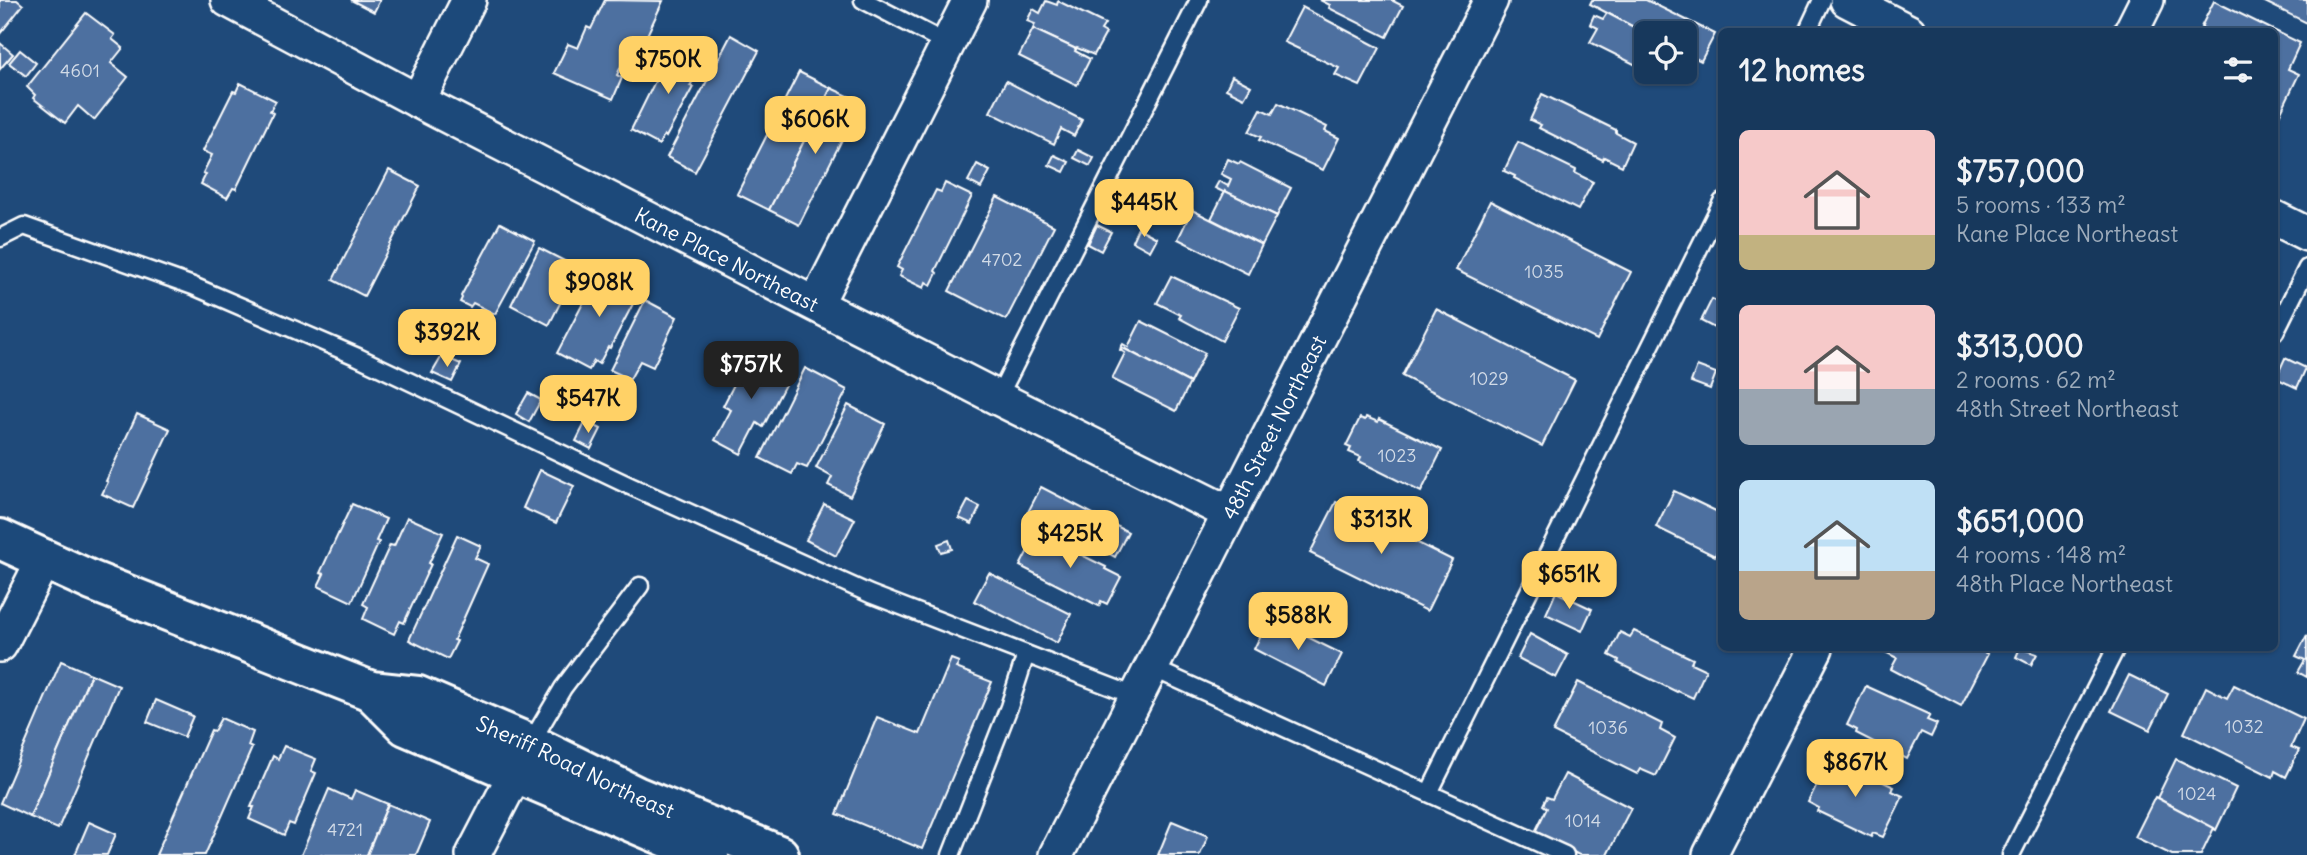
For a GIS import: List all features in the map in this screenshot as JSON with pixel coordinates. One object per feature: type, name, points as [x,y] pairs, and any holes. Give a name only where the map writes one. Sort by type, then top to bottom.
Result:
[{"type":"main road","name":"Sheriff Road Northeast","points":[[0,539],[92,581],[371,691],[418,696],[524,758],[709,855]]},
{"type":"main road","name":"Sheriff Road Northeast","points":[[524,758],[636,796],[779,855]]},
{"type":"street","name":"Kane Place Northeast","points":[[228,0],[418,101],[1229,513]]},
{"type":"street","points":[[418,101],[469,0]]},
{"type":"street","points":[[816,304],[970,0]]},
{"type":"street","name":"48th Street Northeast","points":[[1056,855],[1491,0]]},
{"type":"street","points":[[1847,0],[1901,28]]},
{"type":"street","points":[[2133,28],[2147,0]]},
{"type":"street","points":[[2278,220],[2307,234]]},
{"type":"street","points":[[0,645],[44,559]]},
{"type":"street","points":[[1710,855],[1814,651]]},
{"type":"street","points":[[474,855],[524,758]]},
{"type":"lane","points":[[863,0],[948,44]]},
{"type":"lane","points":[[998,398],[1199,0]]},
{"type":"lane","points":[[1809,28],[1822,0]]},
{"type":"lane","points":[[1429,793],[1718,210]]},
{"type":"lane","points":[[0,238],[24,226],[193,286],[358,356],[630,486],[870,594],[1026,654],[1143,681],[1429,793],[1565,855]]},
{"type":"lane","points":[[2278,326],[2307,268]]},
{"type":"lane","points":[[524,758],[563,688],[640,586]]},
{"type":"lane","points":[[2011,855],[2114,651]]},
{"type":"lane","points":[[951,855],[1009,707],[1026,654]]},
{"type":"building","points":[[0,0],[17,0],[23,5],[0,34]]},
{"type":"building","points":[[351,0],[380,0],[374,12]]},
{"type":"building","points":[[605,0],[663,1],[634,63],[625,58],[617,75],[622,78],[613,99],[554,73],[568,44],[578,48],[587,27],[591,29]]},
{"type":"building","points":[[1320,0],[1394,0],[1403,6],[1387,37],[1329,8],[1330,5]]},
{"type":"building","points":[[1592,0],[1646,0],[1689,21],[1634,21],[1634,27],[1590,4]]},
{"type":"building","points":[[2261,0],[2307,0],[2307,23]]},
{"type":"building","points":[[1046,1],[1057,5],[1058,1],[1105,24],[1101,30],[1106,33],[1094,55],[1033,29],[1035,24],[1027,21],[1033,9],[1040,13]]},
{"type":"building","points":[[2214,1],[2269,28],[2203,28],[2201,27]]},
{"type":"building","points":[[1302,7],[1380,48],[1360,86],[1335,75],[1339,68],[1284,42]]},
{"type":"building","points":[[86,13],[115,35],[112,39],[123,48],[111,63],[128,77],[94,120],[78,106],[65,123],[33,98],[35,95],[27,87]]},
{"type":"building","points":[[1607,13],[1634,27],[1634,64],[1590,42],[1598,28],[1590,24],[1594,15],[1603,19]]},
{"type":"building","points":[[1697,25],[1715,34],[1701,61],[1697,59]]},
{"type":"building","points":[[1033,29],[1076,49],[1075,51],[1090,59],[1077,85],[1019,56]]},
{"type":"building","points":[[2278,32],[2300,43],[2288,69],[2299,74],[2278,118]]},
{"type":"building","points":[[731,35],[759,51],[695,172],[667,157]]},
{"type":"building","points":[[0,43],[13,54],[0,69]]},
{"type":"building","points":[[689,48],[706,57],[690,86],[693,87],[659,145],[631,130],[669,53],[682,60]]},
{"type":"building","points":[[20,50],[36,63],[26,76],[9,63]]},
{"type":"building","points":[[799,72],[831,88],[769,210],[737,194]]},
{"type":"building","points":[[1232,76],[1251,86],[1244,98],[1226,89]]},
{"type":"building","points":[[1006,81],[1082,120],[1074,136],[1061,129],[1054,144],[990,112]]},
{"type":"building","points":[[240,83],[276,101],[270,111],[273,113],[236,189],[233,188],[227,198],[201,184],[212,155],[203,151],[233,91],[236,92]]},
{"type":"building","points":[[831,88],[861,102],[799,225],[769,210]]},
{"type":"building","points":[[1542,94],[1616,130],[1616,133],[1633,142],[1622,166],[1604,157],[1603,160],[1539,128],[1541,125],[1530,120]]},
{"type":"building","points":[[1278,103],[1327,127],[1325,131],[1339,138],[1323,170],[1259,140],[1261,137],[1249,132],[1261,109],[1272,114]]},
{"type":"building","points":[[1518,142],[1576,170],[1575,173],[1593,182],[1578,210],[1504,171]]},
{"type":"building","points":[[1078,150],[1094,158],[1090,166],[1074,158]]},
{"type":"building","points":[[1054,155],[1069,162],[1064,172],[1049,165]]},
{"type":"building","points":[[1228,159],[1239,164],[1240,162],[1291,188],[1277,216],[1215,188],[1219,181],[1228,186],[1231,179],[1221,174]]},
{"type":"building","points":[[977,164],[990,171],[981,188],[968,181]]},
{"type":"building","points":[[389,170],[420,186],[364,296],[333,280]]},
{"type":"building","points":[[945,183],[972,196],[935,271],[937,273],[931,285],[926,282],[924,288],[899,276],[902,270],[897,267],[936,190],[941,192]]},
{"type":"building","points":[[1225,191],[1277,216],[1262,245],[1211,219]]},
{"type":"building","points":[[997,197],[1054,226],[1006,320],[949,291]]},
{"type":"building","points":[[1490,201],[1631,272],[1597,340],[1456,270]]},
{"type":"building","points":[[1192,210],[1262,245],[1248,274],[1178,239]]},
{"type":"building","points":[[500,223],[535,241],[495,314],[473,303],[470,307],[460,302]]},
{"type":"building","points":[[1097,225],[1111,232],[1101,251],[1088,244]]},
{"type":"building","points":[[1138,228],[1157,238],[1150,251],[1132,241]]},
{"type":"building","points":[[539,248],[578,268],[549,325],[511,305]]},
{"type":"building","points":[[602,267],[638,285],[634,294],[637,296],[610,348],[608,347],[599,364],[594,361],[589,370],[557,353]]},
{"type":"building","points":[[1171,276],[1239,308],[1222,341],[1157,303]]},
{"type":"building","points":[[1712,299],[1718,302],[1718,330],[1701,321]]},
{"type":"building","points":[[645,300],[677,317],[653,367],[640,361],[630,379],[610,370]]},
{"type":"building","points":[[1436,309],[1575,380],[1542,446],[1402,376]]},
{"type":"building","points":[[1141,321],[1205,353],[1190,383],[1121,347],[1123,344],[1128,347]]},
{"type":"building","points":[[1121,347],[1190,383],[1176,411],[1112,379],[1125,353],[1120,350]]},
{"type":"building","points":[[750,353],[790,375],[763,427],[757,423],[741,454],[715,440],[731,410],[723,406]]},
{"type":"building","points":[[442,356],[461,364],[452,382],[432,373]]},
{"type":"building","points":[[2285,358],[2306,368],[2297,388],[2278,379]]},
{"type":"building","points":[[1697,366],[1716,373],[1710,389],[1691,382]]},
{"type":"building","points":[[805,368],[847,390],[807,468],[797,464],[792,474],[760,458]]},
{"type":"building","points":[[528,393],[541,400],[529,422],[516,414]]},
{"type":"building","points":[[848,405],[885,424],[850,496],[828,485],[832,477],[816,468]]},
{"type":"building","points":[[137,414],[170,429],[133,508],[102,494]]},
{"type":"building","points":[[1366,417],[1378,422],[1379,419],[1442,450],[1421,492],[1359,461],[1361,457],[1349,452],[1351,448],[1346,446],[1360,418],[1365,420]]},
{"type":"building","points":[[586,421],[601,429],[591,449],[576,441]]},
{"type":"building","points":[[540,470],[574,486],[556,523],[523,508]]},
{"type":"building","points":[[1041,487],[1128,532],[1115,557],[1028,512]]},
{"type":"building","points":[[1674,491],[1718,512],[1718,552],[1715,556],[1656,527]]},
{"type":"building","points":[[968,501],[980,507],[972,524],[959,518]]},
{"type":"building","points":[[1336,502],[1452,560],[1427,611],[1310,553]]},
{"type":"building","points":[[352,504],[386,519],[376,541],[379,542],[352,602],[318,586],[324,574],[320,573]]},
{"type":"building","points":[[824,504],[855,519],[836,556],[806,540]]},
{"type":"building","points":[[407,517],[443,533],[404,623],[400,621],[394,634],[363,619],[368,607],[363,604],[390,545],[394,546]]},
{"type":"building","points":[[1037,533],[1121,577],[1107,604],[1101,601],[1099,606],[1020,566]]},
{"type":"building","points":[[457,535],[481,546],[475,558],[488,564],[448,659],[409,640]]},
{"type":"building","points":[[949,540],[952,549],[941,552],[938,544]]},
{"type":"building","points":[[989,573],[1071,614],[1057,643],[974,601]]},
{"type":"building","points":[[1556,592],[1592,609],[1582,631],[1546,614]]},
{"type":"building","points":[[1269,618],[1342,654],[1326,686],[1254,649]]},
{"type":"building","points":[[1634,631],[1693,659],[1691,663],[1706,670],[1693,698],[1618,663],[1619,660],[1609,655],[1620,632],[1630,637]]},
{"type":"building","points":[[1530,634],[1568,655],[1556,678],[1518,658]]},
{"type":"building","points":[[2307,635],[2307,677],[2298,672],[2305,660],[2296,656]]},
{"type":"building","points":[[1982,651],[1988,654],[1961,706],[1891,669],[1897,658],[1885,652]]},
{"type":"building","points":[[2019,651],[2037,654],[2031,665],[2016,657]]},
{"type":"building","points":[[951,659],[959,662],[956,668],[992,682],[922,849],[837,814],[877,717],[920,734]]},
{"type":"building","points":[[61,661],[91,674],[30,817],[0,803]]},
{"type":"building","points":[[91,674],[119,686],[58,829],[30,817]]},
{"type":"building","points":[[2129,675],[2168,694],[2150,730],[2111,711]]},
{"type":"building","points":[[1578,682],[1662,724],[1660,730],[1675,738],[1656,776],[1640,769],[1637,774],[1553,732]]},
{"type":"building","points":[[2234,685],[2304,719],[2291,747],[2299,750],[2286,777],[2275,771],[2273,777],[2184,733],[2206,687],[2227,698]]},
{"type":"building","points":[[1866,686],[1930,715],[1927,720],[1937,724],[1931,737],[1921,732],[1907,759],[1856,733],[1857,730],[1847,725]]},
{"type":"building","points":[[156,700],[193,716],[184,737],[147,722]]},
{"type":"building","points":[[221,718],[253,732],[248,746],[252,748],[205,855],[156,855],[211,730],[214,731]]},
{"type":"building","points":[[284,746],[316,759],[311,771],[316,773],[294,825],[289,823],[284,835],[249,819],[254,807],[251,807],[273,756],[278,759]]},
{"type":"building","points":[[2176,759],[2236,788],[2216,830],[2157,798]]},
{"type":"building","points":[[1829,760],[1840,765],[1841,762],[1894,787],[1892,791],[1903,796],[1883,837],[1873,833],[1871,837],[1817,811],[1819,808],[1808,802]]},
{"type":"building","points":[[1565,774],[1631,808],[1607,855],[1579,855],[1535,832],[1547,808],[1543,805],[1547,797],[1552,799]]},
{"type":"building","points":[[329,789],[351,799],[355,790],[388,804],[367,855],[301,855]]},
{"type":"building","points":[[2155,797],[2214,828],[2201,855],[2172,855],[2135,837]]},
{"type":"building","points":[[388,804],[430,822],[416,855],[367,855]]},
{"type":"building","points":[[1172,821],[1208,836],[1200,855],[1158,855]]},
{"type":"building","points":[[89,822],[116,834],[107,855],[75,855]]}]
